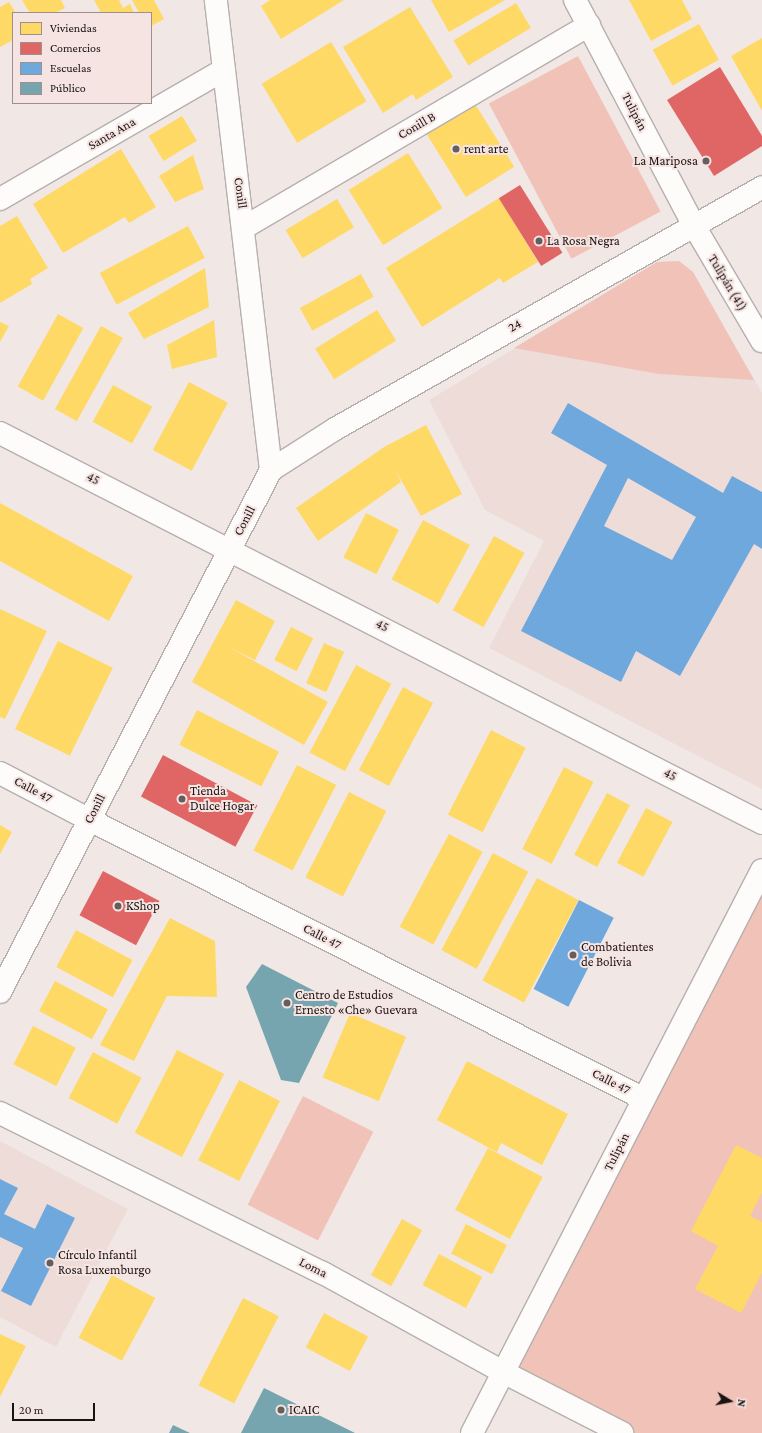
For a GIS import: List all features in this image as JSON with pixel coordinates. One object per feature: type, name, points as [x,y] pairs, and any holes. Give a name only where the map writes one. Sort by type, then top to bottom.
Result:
[{"type":"street","name":"Conill","points":[[0,992],[271,470],[245,227],[223,70],[216,0]]},
{"type":"street","name":"Tulipán","points":[[575,0],[693,224]]},
{"type":"street","name":"Conill B","points":[[245,227],[589,25]]},
{"type":"street","name":"Santa Ana","points":[[0,199],[223,70]]},
{"type":"street","name":"24","points":[[271,470],[335,429],[762,186]]},
{"type":"street","name":"Tulipán (41)","points":[[693,224],[762,341]]},
{"type":"street","name":"45","points":[[0,433],[231,548],[762,823]]},
{"type":"street","name":"Calle 47","points":[[0,773],[90,820],[644,1099]]},
{"type":"street","name":"Tulipán","points":[[472,1433],[762,870]]},
{"type":"street","name":"Loma","points":[[0,1113],[323,1273],[503,1372],[622,1433]]},
{"type":"shaded area","points":[[578,56],[661,211],[571,259],[489,103]]},
{"type":"shaded area","points":[[679,261],[693,272],[762,393],[762,789],[489,648],[544,541],[485,510],[429,400],[657,262]]},
{"type":"shaded area","points":[[679,261],[693,272],[754,380],[659,374],[514,348],[657,262]]},
{"type":"shaded area","points":[[762,870],[762,1433],[622,1433],[503,1372]]},
{"type":"shaded area","points":[[303,1096],[373,1132],[318,1241],[248,1205]]},
{"type":"shaded area","name":"Círculo Infantil Rosa Luxemburgo","points":[[0,1141],[128,1209],[56,1347],[0,1317]]},
{"type":"building: Viviendas","points":[[22,0],[61,0],[65,8],[57,12],[29,12]]},
{"type":"building: Viviendas","points":[[94,0],[119,0],[123,8],[130,4],[134,12],[100,12]]},
{"type":"building: Viviendas","points":[[132,0],[154,0],[164,19],[152,25],[152,12],[138,12]]},
{"type":"building: Viviendas","points":[[270,0],[344,0],[281,39],[261,6]]},
{"type":"building: Viviendas","points":[[431,0],[505,0],[449,32]]},
{"type":"building: Viviendas","points":[[629,0],[682,0],[692,19],[651,41]]},
{"type":"building: Viviendas","points":[[9,2],[15,12],[12,12],[12,41],[0,47],[0,7]]},
{"type":"building: Viviendas","points":[[516,3],[531,28],[468,65],[453,41]]},
{"type":"building: Viviendas","points":[[410,7],[453,77],[416,100],[413,94],[383,113],[343,47]]},
{"type":"building: Viviendas","points":[[699,24],[719,60],[673,86],[653,50]]},
{"type":"building: Viviendas","points":[[762,38],[762,111],[731,56]]},
{"type":"building: Viviendas","points":[[331,42],[367,101],[297,143],[262,84]]},
{"type":"building: Viviendas","points":[[475,104],[514,167],[466,197],[427,134]]},
{"type":"building: Viviendas","points":[[182,116],[197,141],[164,161],[149,136]]},
{"type":"building: Viviendas","points":[[121,149],[156,207],[129,223],[125,217],[63,253],[33,204]]},
{"type":"building: Viviendas","points":[[408,153],[442,208],[383,245],[349,190]]},
{"type":"building: Viviendas","points":[[193,155],[204,189],[175,202],[159,176]]},
{"type":"building: Viviendas","points":[[499,198],[538,262],[503,283],[500,278],[422,327],[386,268]]},
{"type":"building: Viviendas","points":[[337,199],[354,227],[303,258],[286,230]]},
{"type":"building: Viviendas","points":[[17,216],[48,268],[30,279],[32,284],[0,303],[0,226]]},
{"type":"building: Viviendas","points":[[188,226],[205,258],[117,305],[100,273]]},
{"type":"building: Viviendas","points":[[205,268],[209,307],[144,339],[128,313]]},
{"type":"building: Viviendas","points":[[361,274],[374,297],[312,331],[300,308]]},
{"type":"building: Viviendas","points":[[377,310],[396,341],[334,379],[315,349]]},
{"type":"building: Viviendas","points":[[58,314],[83,328],[43,401],[18,387]]},
{"type":"building: Viviendas","points":[[214,320],[217,357],[172,369],[167,345]]},
{"type":"building: Viviendas","points":[[0,322],[9,326],[0,342]]},
{"type":"building: Viviendas","points":[[101,326],[123,338],[77,421],[55,409]]},
{"type":"building: Viviendas","points":[[189,382],[228,403],[192,471],[153,450]]},
{"type":"building: Viviendas","points":[[113,385],[152,407],[132,444],[93,422]]},
{"type":"building: Viviendas","points":[[426,425],[462,494],[421,516],[396,471],[401,482],[318,541],[296,508],[384,447]]},
{"type":"building: Viviendas","points":[[0,503],[133,576],[109,621],[0,561]]},
{"type":"building: Viviendas","points":[[366,513],[399,530],[376,574],[343,558]]},
{"type":"building: Viviendas","points":[[423,520],[470,545],[438,604],[392,579]]},
{"type":"building: Viviendas","points":[[494,536],[525,553],[483,627],[453,610]]},
{"type":"building: Viviendas","points":[[236,600],[275,621],[255,660],[229,647],[328,702],[304,745],[192,682]]},
{"type":"building: Viviendas","points":[[0,609],[47,631],[5,719],[0,717]]},
{"type":"building: Viviendas","points":[[291,627],[313,638],[296,671],[274,660]]},
{"type":"building: Viviendas","points":[[58,641],[113,668],[70,756],[15,729]]},
{"type":"building: Viviendas","points":[[324,643],[344,652],[326,692],[306,683]]},
{"type":"building: Viviendas","points":[[356,665],[391,684],[345,771],[310,752]]},
{"type":"building: Viviendas","points":[[403,687],[433,703],[389,786],[359,770]]},
{"type":"building: Viviendas","points":[[197,710],[279,752],[261,787],[179,745]]},
{"type":"building: Viviendas","points":[[491,730],[526,748],[483,832],[448,815]]},
{"type":"building: Viviendas","points":[[297,765],[336,785],[293,871],[253,851]]},
{"type":"building: Viviendas","points":[[564,767],[593,782],[552,864],[522,849]]},
{"type":"building: Viviendas","points":[[349,792],[386,811],[343,897],[305,878]]},
{"type":"building: Viviendas","points":[[607,793],[630,805],[597,867],[574,855]]},
{"type":"building: Viviendas","points":[[646,808],[672,822],[643,877],[617,863]]},
{"type":"building: Viviendas","points":[[0,825],[12,832],[0,854]]},
{"type":"building: Viviendas","points":[[449,834],[483,852],[433,945],[400,927]]},
{"type":"building: Viviendas","points":[[493,853],[528,872],[477,969],[441,950]]},
{"type":"building: Viviendas","points":[[537,878],[578,900],[524,1002],[483,980]]},
{"type":"building: Viviendas","points":[[170,918],[215,941],[217,997],[167,996],[134,1061],[100,1045]]},
{"type":"building: Viviendas","points":[[76,930],[133,960],[113,997],[56,967]]},
{"type":"building: Viviendas","points":[[55,981],[108,1009],[92,1039],[39,1011]]},
{"type":"building: Viviendas","points":[[350,1013],[406,1037],[379,1101],[323,1077]]},
{"type":"building: Viviendas","points":[[33,1026],[76,1048],[56,1086],[13,1064]]},
{"type":"building: Viviendas","points":[[177,1050],[224,1074],[182,1157],[135,1133]]},
{"type":"building: Viviendas","points":[[93,1052],[142,1078],[117,1124],[69,1098]]},
{"type":"building: Viviendas","points":[[467,1061],[568,1114],[542,1165],[501,1143],[497,1152],[437,1120]]},
{"type":"building: Viviendas","points":[[239,1080],[280,1101],[239,1181],[198,1160]]},
{"type":"building: Viviendas","points":[[736,1145],[762,1158],[762,1193],[750,1216],[762,1222],[762,1273],[741,1313],[695,1289],[718,1246],[691,1231]]},
{"type":"building: Viviendas","points":[[488,1148],[543,1177],[510,1239],[455,1210]]},
{"type":"building: Viviendas","points":[[402,1219],[422,1230],[391,1286],[371,1275]]},
{"type":"building: Viviendas","points":[[466,1224],[507,1245],[492,1274],[451,1253]]},
{"type":"building: Viviendas","points":[[439,1254],[482,1277],[466,1308],[423,1285]]},
{"type":"building: Viviendas","points":[[112,1275],[155,1298],[122,1361],[79,1338]]},
{"type":"building: Viviendas","points":[[243,1298],[279,1316],[234,1403],[199,1385]]},
{"type":"building: Viviendas","points":[[324,1313],[368,1336],[350,1371],[306,1347]]},
{"type":"building: Viviendas","points":[[0,1334],[26,1346],[0,1397]]},
{"type":"building: Comercios","points":[[720,67],[762,136],[762,146],[714,176],[667,100]]},
{"type":"building: Comercios","points":[[520,185],[562,253],[541,266],[499,198]]},
{"type":"building: Comercios","points":[[163,755],[257,805],[235,847],[141,796]]},
{"type":"building: Comercios","points":[[103,871],[160,901],[136,945],[80,915]]},
{"type":"building: Escuelas","points":[[568,403],[723,493],[732,476],[762,492],[762,549],[754,544],[680,676],[636,651],[621,682],[521,631],[607,465],[551,433]],"holes":[[[628,478],[696,517],[672,560],[604,526]]]},
{"type":"building: Escuelas","points":[[579,900],[614,918],[568,1007],[534,989]]},
{"type":"building: Escuelas","points":[[0,1179],[18,1188],[4,1214],[35,1229],[47,1204],[75,1218],[31,1306],[1,1291],[23,1248],[0,1237]]},
{"type":"building: Público","points":[[262,964],[338,1003],[299,1083],[281,1080],[246,987]]},
{"type":"building: Público","name":"ICAIC","points":[[264,1388],[355,1433],[241,1433]]},
{"type":"building: Público","points":[[173,1425],[190,1433],[169,1433]]},
{"type":"place","name":"rent arte","points":[[456,149]]},
{"type":"place","name":"La Mariposa","points":[[706,161]]},
{"type":"place","name":"La Rosa Negra","points":[[539,241]]},
{"type":"place","name":"Tienda Dulce Hogar","points":[[182,799]]},
{"type":"place","name":"KShop","points":[[118,906]]},
{"type":"place","name":"Combatientes de Bolivia","points":[[573,955]]},
{"type":"place","name":"Centro de Estudios Ernesto «Che» Guevara","points":[[287,1003]]},
{"type":"place","name":"Círculo Infantil Rosa Luxemburgo","points":[[50,1263]]},
{"type":"place","name":"ICAIC","points":[[281,1410]]}]
